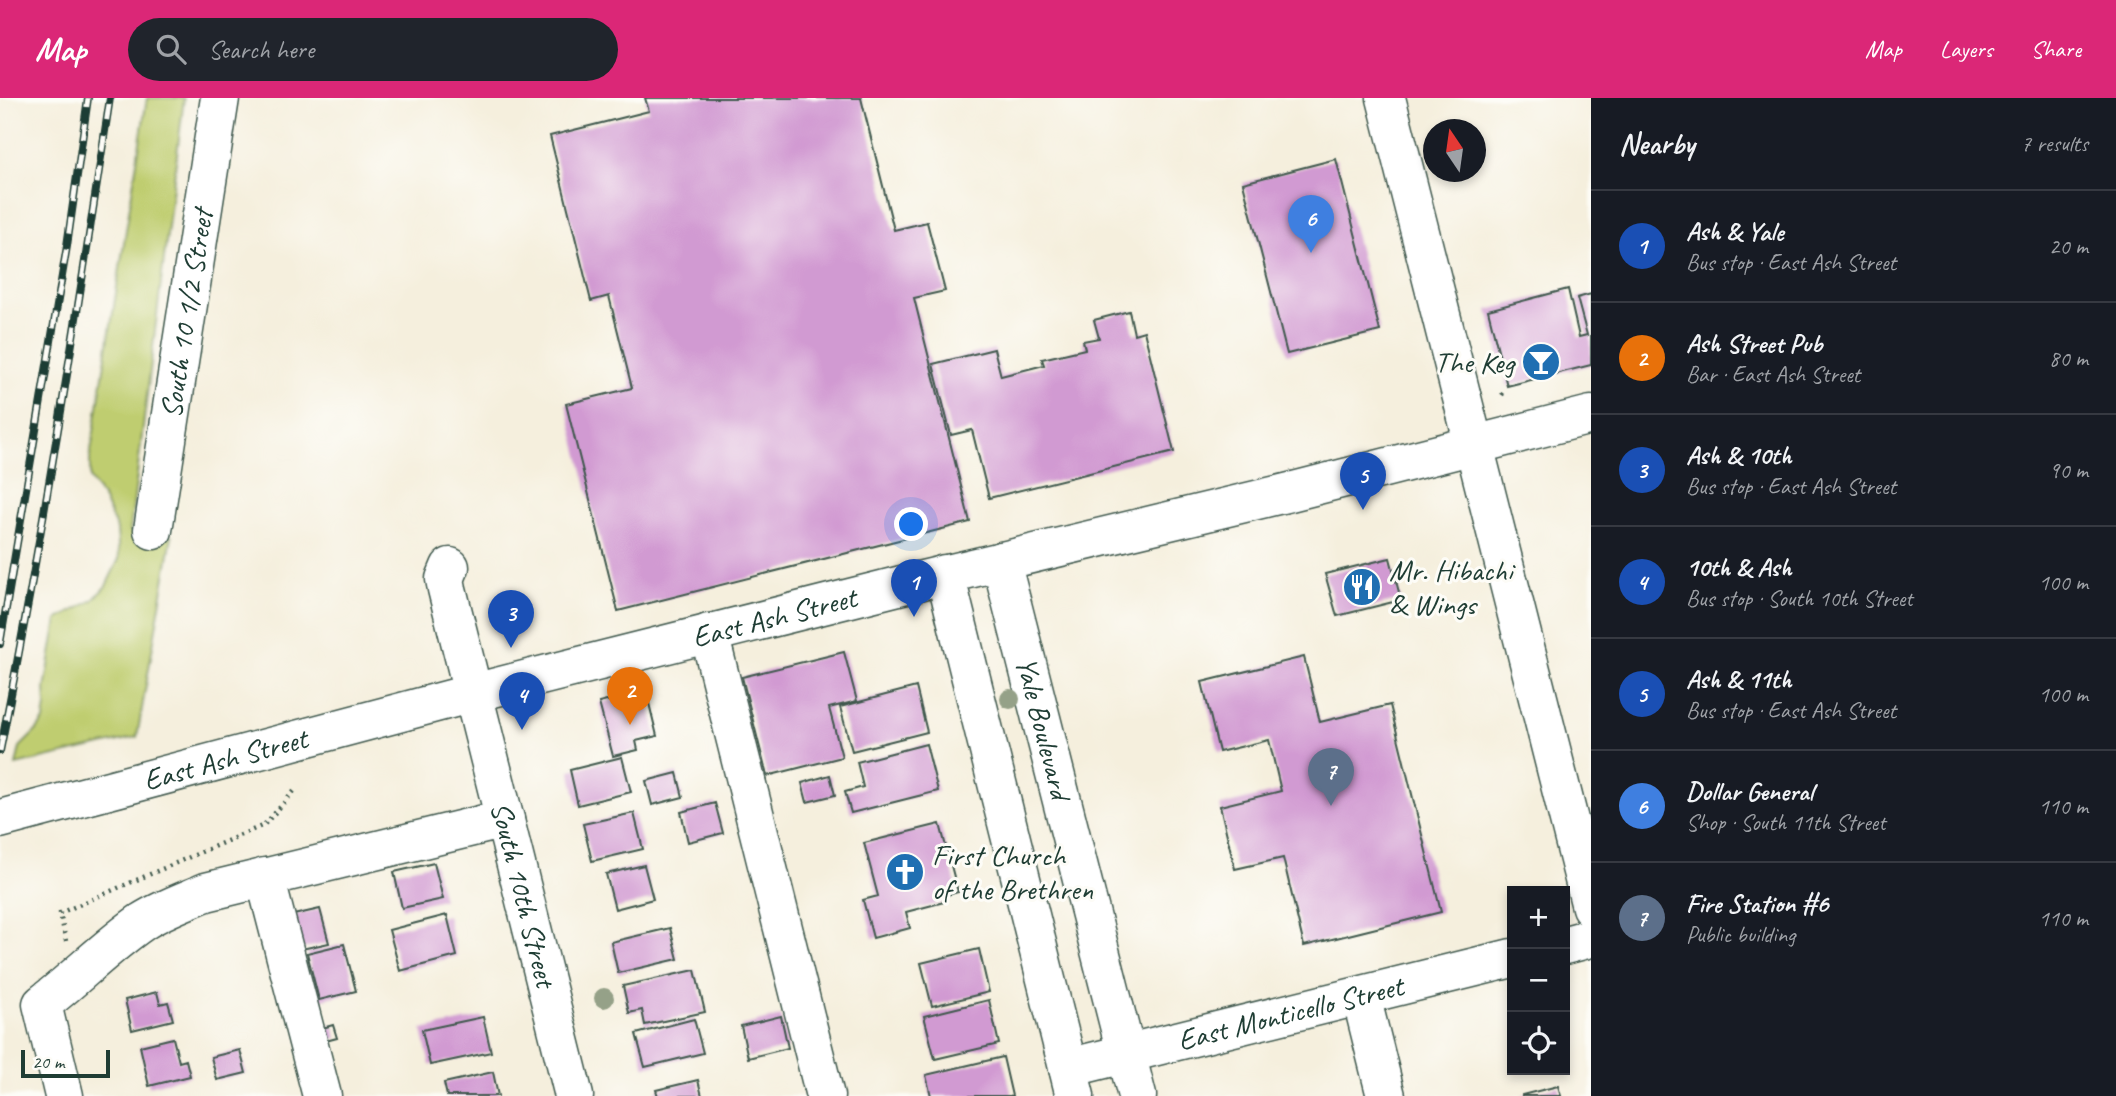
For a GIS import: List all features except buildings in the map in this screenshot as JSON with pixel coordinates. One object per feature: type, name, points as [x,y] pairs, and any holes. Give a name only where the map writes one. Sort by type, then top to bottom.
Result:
[{"type":"street","name":"South 10 1/2 Street","points":[[153,530],[220,98]]},
{"type":"street","points":[[1385,98],[1591,907]]},
{"type":"street","name":"East Ash Street","points":[[0,819],[709,633],[1278,495],[1591,415]]},
{"type":"street","name":"Yale Boulevard","points":[[1001,561],[1138,1096]]},
{"type":"street","name":"South 10th Street","points":[[450,567],[445,579],[447,589],[574,1096]]},
{"type":"street","name":"Yale Boulevard","points":[[945,574],[1071,1082]]},
{"type":"street","points":[[709,633],[825,1096]]},
{"type":"street","points":[[64,1096],[42,1004],[144,921],[206,892],[505,819]]},
{"type":"street","points":[[265,877],[321,1096]]},
{"type":"street","points":[[1570,944],[1591,938]]},
{"type":"street","name":"East Monticello Street","points":[[1071,1082],[1127,1054],[1507,959]]},
{"type":"street","points":[[1361,996],[1386,1096]]},
{"type":"green space","points":[[147,98],[184,98],[130,531],[172,536],[137,737],[16,765],[20,747],[44,720],[45,689],[57,620],[93,600],[106,586],[119,559],[117,530],[104,500],[90,479],[90,457]]},
{"type":"railway","points":[[0,644],[67,246],[88,98]]},
{"type":"railway","points":[[0,751],[45,507],[110,98]]},
{"type":"place","name":"Dollar General","points":[[1311,253]]},
{"type":"place","name":"The Keg","points":[[1541,362]]},
{"type":"place","name":"Ash & 11th","points":[[1363,510]]},
{"type":"place","name":"Mr. Hibachi & Wings","points":[[1362,587]]},
{"type":"place","name":"Ash & Yale","points":[[914,617]]},
{"type":"place","name":"Ash & 10th","points":[[511,648]]},
{"type":"place","name":"Ash Street Pub","points":[[630,725]]},
{"type":"place","name":"10th & Ash","points":[[522,730]]},
{"type":"place","name":"Fire Station #6","points":[[1331,806]]},
{"type":"place","name":"First Church of the Brethren","points":[[905,872]]}]
